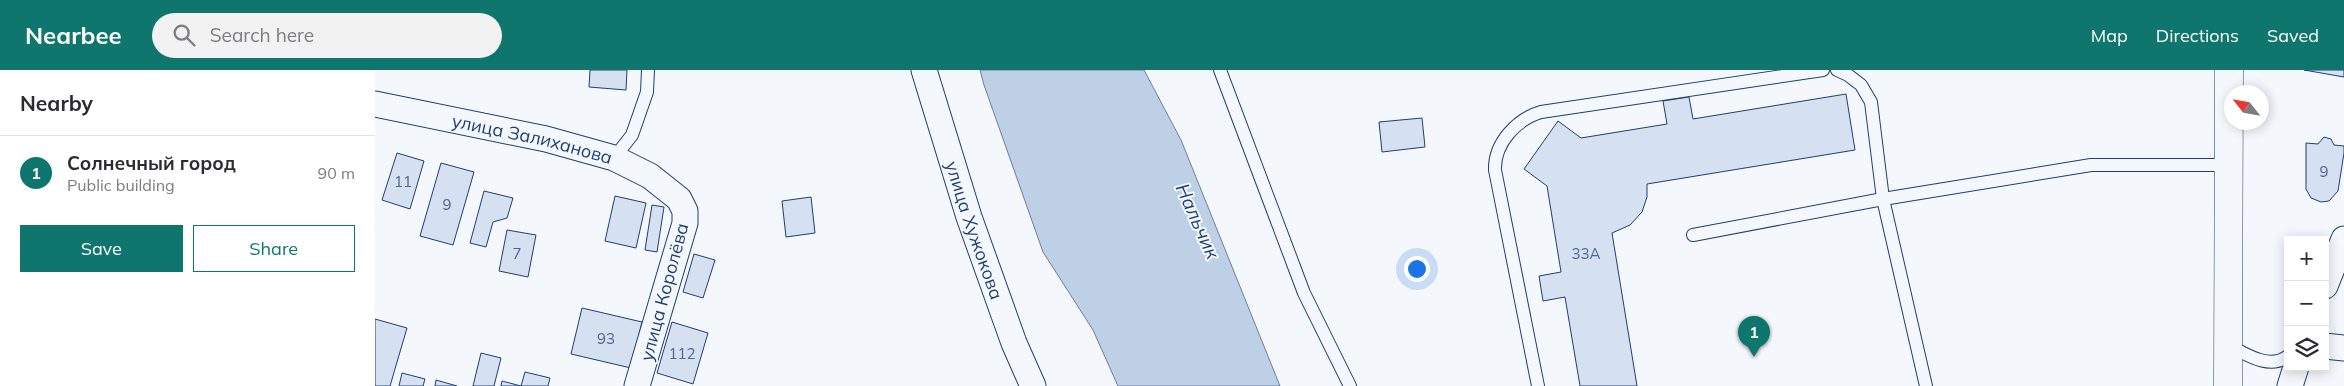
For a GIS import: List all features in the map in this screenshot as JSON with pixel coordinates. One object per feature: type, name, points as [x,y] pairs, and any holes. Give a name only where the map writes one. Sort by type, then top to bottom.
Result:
[{"type":"main road","points":[[2228,386],[2230,346],[2229,70]]},
{"type":"street","name":"улица Хужокова","points":[[924,70],[969,217],[1013,343],[1033,386]]},
{"type":"street","name":"улица Залиханова","points":[[375,104],[546,139],[614,158],[650,176],[679,199]]},
{"type":"street","name":"улица Королёва","points":[[637,386],[685,223],[685,211],[679,199]]},
{"type":"street","points":[[2327,281],[2344,239]]},
{"type":"street","points":[[2329,346],[2344,348]]},
{"type":"street","points":[[2290,386],[2295,371]]},
{"type":"lane","points":[[614,158],[633,135],[647,92],[648,70]]},
{"type":"lane","points":[[1220,70],[1304,293],[1351,386]]},
{"type":"lane","points":[[1538,386],[1495,170],[1497,150],[1516,126],[1525,118],[1541,112],[1823,70]]},
{"type":"lane","points":[[1837,70],[1861,86],[1871,102],[1883,198],[1926,386]]},
{"type":"lane","points":[[1693,235],[1883,198],[2091,165],[2229,165]]},
{"type":"lane","points":[[2230,346],[2261,362],[2281,361],[2284,359]]},
{"type":"water","name":"Нальчик","points":[[980,70],[1144,70],[1181,140],[1280,386],[1118,386],[1093,330],[1043,252]]},
{"type":"building","points":[[590,70],[627,70],[626,90],[589,87]]},
{"type":"building","points":[[2304,70],[2344,70],[2344,77]]},
{"type":"building","points":[[1846,94],[1855,150],[1647,184],[1647,197],[1642,212],[1630,225],[1612,233],[1637,386],[1580,386],[1565,297],[1543,301],[1539,276],[1561,272],[1547,186],[1524,169],[1558,121],[1581,138],[1667,124],[1663,101],[1689,97],[1693,119]]},
{"type":"building","points":[[1422,118],[1425,147],[1382,152],[1379,122]]},
{"type":"building","points":[[2324,137],[2331,139],[2334,145],[2344,146],[2344,153],[2338,191],[2329,201],[2321,202],[2311,198],[2306,189],[2306,143],[2318,144]]},
{"type":"building","points":[[397,153],[424,161],[410,209],[382,200]]},
{"type":"building","points":[[441,163],[474,172],[453,245],[420,236]]},
{"type":"building","points":[[484,191],[513,198],[507,218],[493,222],[486,247],[470,243]]},
{"type":"building","points":[[615,196],[646,203],[636,248],[605,241]]},
{"type":"building","points":[[811,197],[815,233],[786,237],[782,201]]},
{"type":"building","points":[[652,205],[664,207],[657,252],[645,250]]},
{"type":"building","points":[[507,230],[536,235],[528,277],[499,271]]},
{"type":"building","points":[[694,254],[715,260],[703,298],[683,292]]},
{"type":"building","points":[[582,308],[642,322],[631,368],[571,354]]},
{"type":"building","points":[[375,319],[407,328],[390,386],[375,386]]},
{"type":"building","points":[[672,322],[708,333],[693,384],[657,373]]},
{"type":"building","points":[[481,353],[501,358],[494,386],[473,386]]},
{"type":"building","points":[[525,372],[550,378],[548,386],[521,386]]},
{"type":"building","points":[[402,373],[425,379],[423,386],[399,386]]},
{"type":"building","points":[[436,380],[457,386],[435,386]]},
{"type":"building","points":[[502,381],[521,386],[501,386]]},
{"type":"place","name":"Солнечный город","points":[[1754,357]]}]
